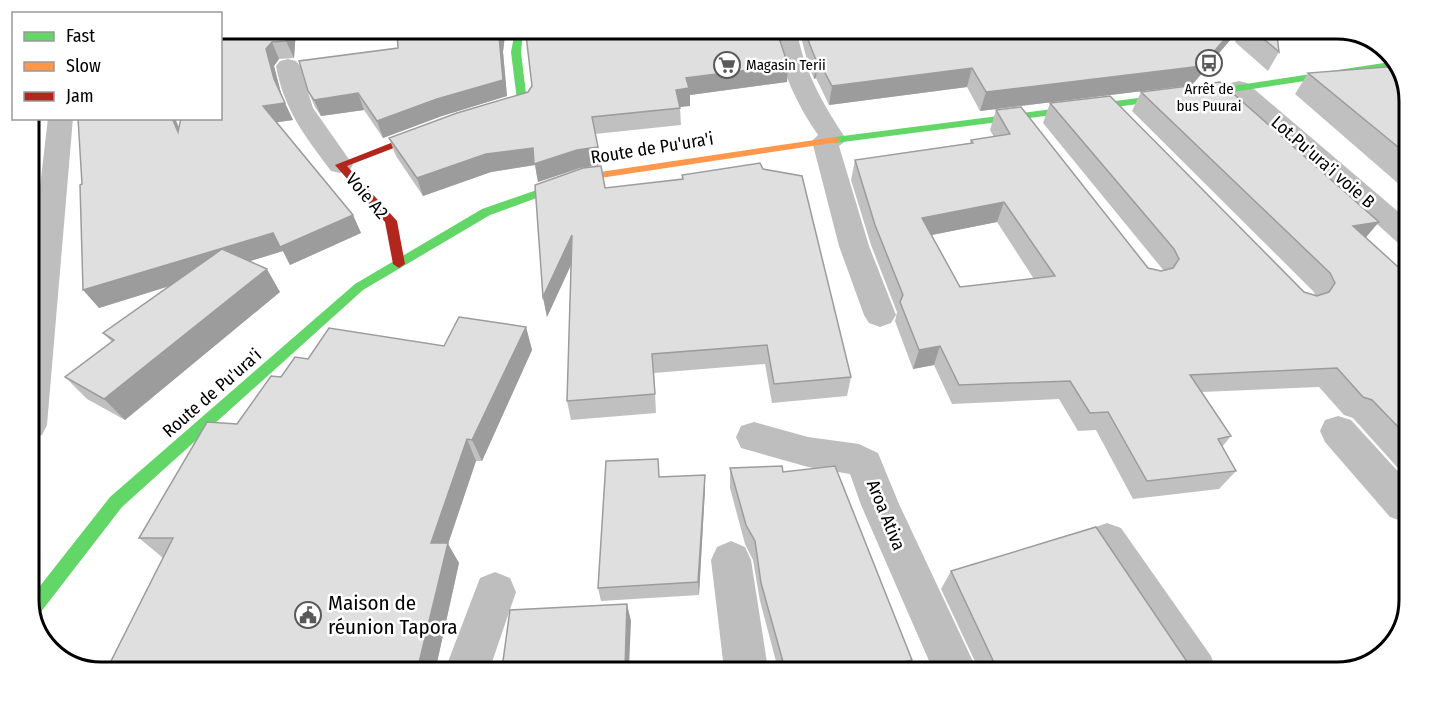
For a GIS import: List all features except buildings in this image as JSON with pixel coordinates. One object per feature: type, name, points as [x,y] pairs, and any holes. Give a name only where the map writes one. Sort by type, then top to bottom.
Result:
[{"type":"main road","points":[[472,117],[522,102],[516,52],[518,39]]},
{"type":"main road","name":"Route de Pu'ura'i","points":[[39,595],[116,502],[359,287],[486,212],[581,178],[830,140],[1239,88],[1388,66]]},
{"type":"main road","name":"Voie A2","points":[[399,264],[391,221],[340,165],[452,123]]},
{"type":"street","points":[[786,39],[789,55],[830,140],[854,246],[880,315]]},
{"type":"street","name":"Voie A2","points":[[288,66],[291,87],[303,117],[340,165]]},
{"type":"street","name":"Lot.Pu'ura'i voie B","points":[[1239,88],[1399,228]]},
{"type":"street","points":[[1109,105],[1133,128]]},
{"type":"street","points":[[1021,116],[1043,144]]},
{"type":"street","points":[[39,329],[61,120]]},
{"type":"street","points":[[1338,431],[1399,499]]},
{"type":"street","name":"Aroa Ativa","points":[[754,437],[808,452],[859,460],[866,464],[880,505],[951,662]]},
{"type":"street","points":[[1107,541],[1188,662]]},
{"type":"street","points":[[731,560],[745,662]]},
{"type":"street","points":[[470,662],[495,592]]},
{"type":"traffic: fast","points":[[486,113],[522,102],[516,52],[518,39]]},
{"type":"traffic: fast","points":[[835,140],[1239,88],[1388,66]]},
{"type":"traffic: fast","points":[[39,601],[116,502],[359,287],[486,212],[581,178],[600,175]]},
{"type":"traffic: slow","points":[[600,175],[835,140]]},
{"type":"traffic: jam","points":[[399,264],[391,221],[340,165],[434,129]]},
{"type":"place","name":"Arrêt de bus Puurai","points":[[1209,63]]},
{"type":"place","name":"Magasin Terii","points":[[727,65]]},
{"type":"place","name":"Maison de réunion Tapora","points":[[308,615]]}]
